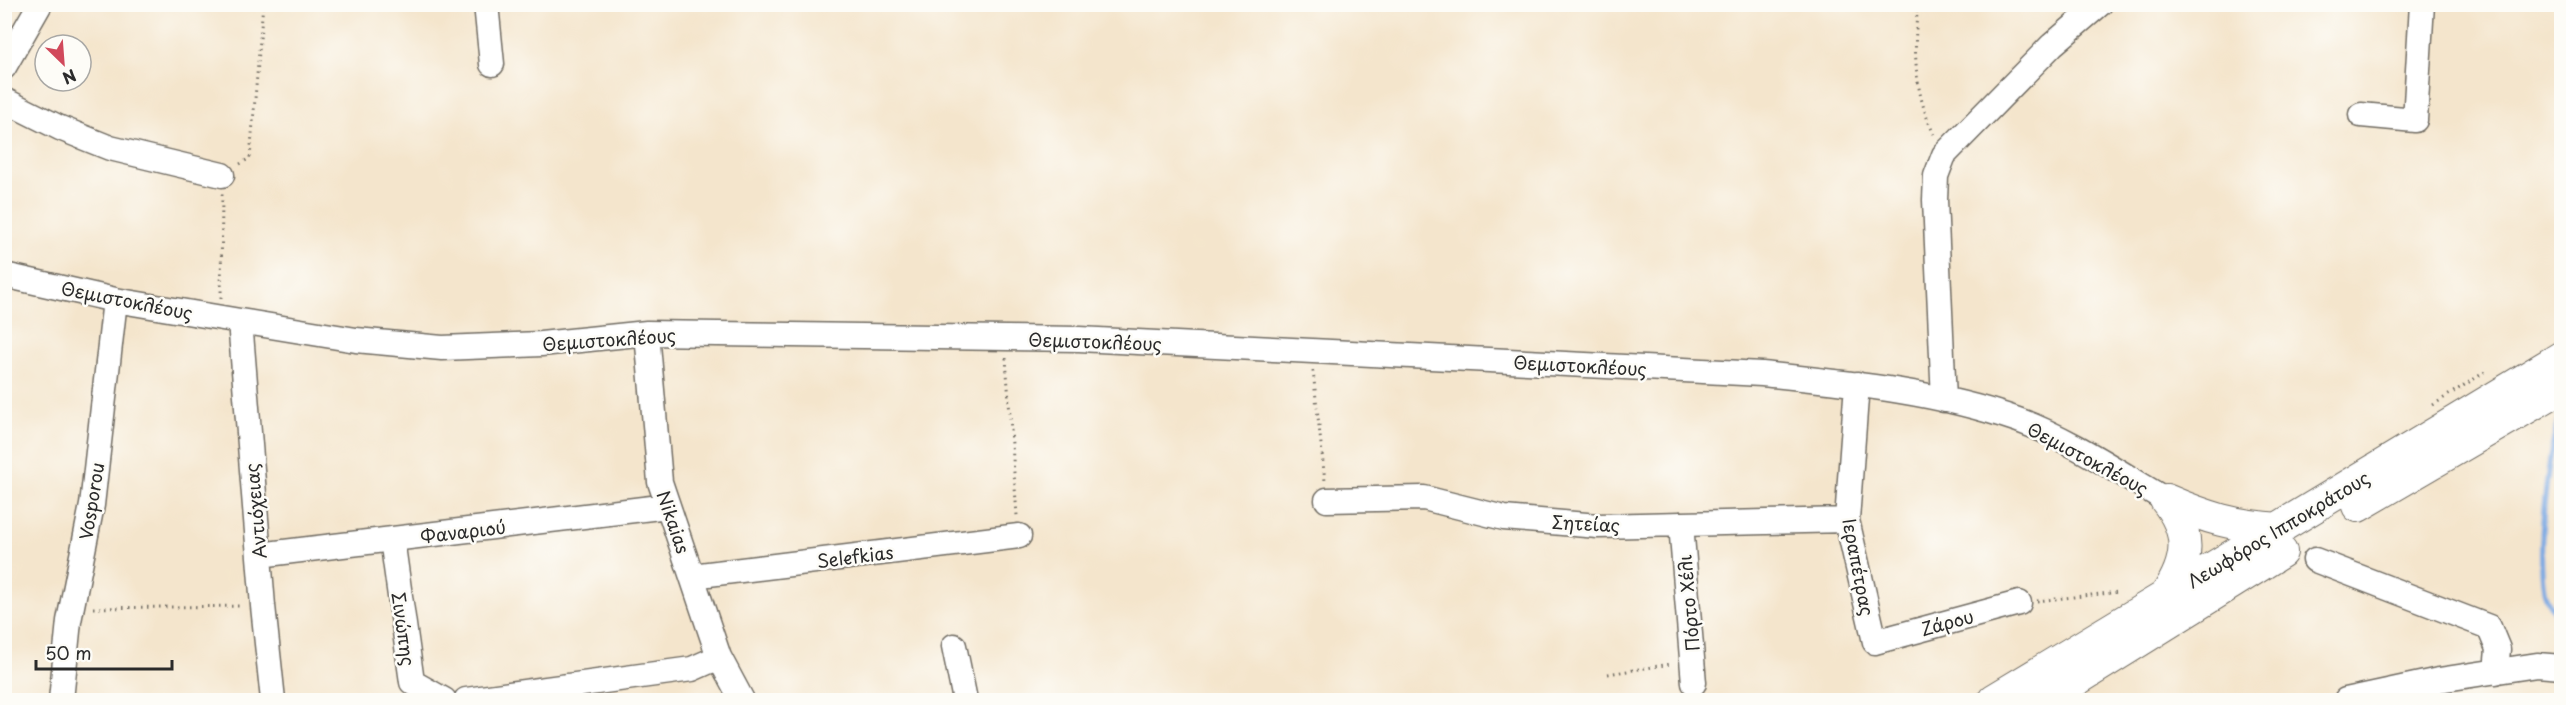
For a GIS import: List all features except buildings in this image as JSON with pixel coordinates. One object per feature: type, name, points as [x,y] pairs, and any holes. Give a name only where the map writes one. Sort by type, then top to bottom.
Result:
[{"type":"main road","name":"Λεωφόρος Ιπποκράτους","points":[[1994,700],[2562,357]]},
{"type":"main road","name":"Λεωφόρος Ιπποκράτους","points":[[2044,700],[2336,519],[2562,387]]},
{"type":"main road","points":[[2166,500],[2214,520],[2248,527],[2280,529]]},
{"type":"main road","points":[[2166,500],[2183,528],[2185,549],[2181,574],[2167,594]]},
{"type":"street","points":[[4,67],[40,4]]},
{"type":"street","points":[[486,4],[492,64]]},
{"type":"street","points":[[1944,400],[1935,200],[1936,176],[1944,155],[2052,45],[2100,4]]},
{"type":"street","points":[[2361,114],[2415,120],[2422,4]]},
{"type":"street","points":[[4,100],[60,129],[110,148],[222,175]]},
{"type":"street","name":"Θεμιστοκλέους","points":[[4,275],[115,300],[231,320],[356,340],[442,348],[541,344],[647,333],[1079,339],[1762,374],[1857,384],[1944,400],[2018,420],[2081,451],[2166,500]]},
{"type":"street","name":"Vosporou","points":[[61,700],[71,608],[92,505],[115,300]]},
{"type":"street","name":"Αντιόχειας","points":[[231,320],[259,555],[273,700]]},
{"type":"street","name":"Nikaias","points":[[647,333],[660,482],[719,657],[742,700]]},
{"type":"street","name":"Ιεραπέτρας","points":[[1857,384],[1847,520],[1875,642]]},
{"type":"street","name":"Σητείας","points":[[1327,500],[1424,498],[1504,518],[1598,526],[1847,520]]},
{"type":"street","name":"Φαναριού","points":[[259,555],[668,506]]},
{"type":"street","name":"Πόρτο Χέλι","points":[[1681,524],[1693,672]]},
{"type":"street","name":"Selefkias","points":[[692,576],[1018,536]]},
{"type":"street","name":"Σινώπης","points":[[392,539],[412,682],[444,700]]},
{"type":"street","points":[[2315,560],[2489,627],[2498,649],[2496,672]]},
{"type":"street","name":"Ζάρου","points":[[1875,642],[2019,603]]},
{"type":"street","points":[[954,646],[965,700]]},
{"type":"street","points":[[466,700],[693,669],[719,657]]},
{"type":"street","points":[[2346,700],[2407,686],[2536,665],[2562,667]]},
{"type":"path","points":[[231,320],[222,175],[250,158],[263,4]]},
{"type":"path","points":[[1918,4],[1914,49],[1916,73],[1925,116],[1944,155]]},
{"type":"path","points":[[1004,338],[1018,536]]},
{"type":"path","points":[[1311,351],[1327,500]]},
{"type":"path","points":[[2019,603],[2119,592]]},
{"type":"path","points":[[71,608],[263,606]]},
{"type":"path","points":[[1608,674],[1693,672]]},
{"type":"waterway","points":[[2562,410],[2548,474],[2542,549],[2545,594],[2562,623]]}]
